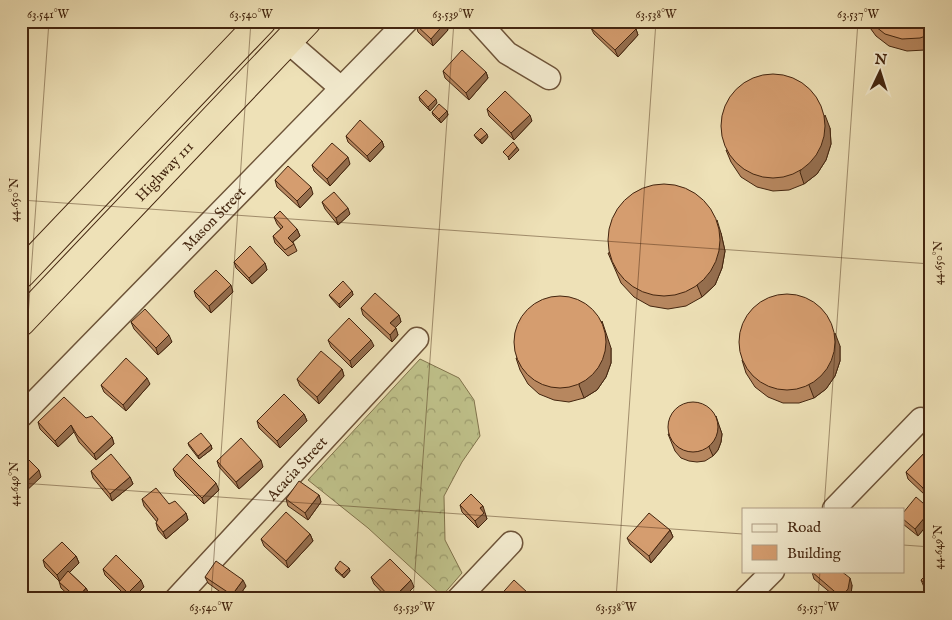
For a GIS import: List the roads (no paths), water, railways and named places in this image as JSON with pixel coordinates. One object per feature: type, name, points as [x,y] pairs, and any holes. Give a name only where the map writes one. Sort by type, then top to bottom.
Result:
[{"type":"highway","points":[[21,274],[262,21]]},
{"type":"highway","name":"Highway 111","points":[[21,322],[307,21]]},
{"type":"street","name":"Mason Street","points":[[21,416],[407,21]]},
{"type":"street","points":[[478,21],[507,53],[549,78]]},
{"type":"street","points":[[288,42],[341,88]]},
{"type":"street","name":"Acacia Street","points":[[176,599],[417,339]]},
{"type":"street","points":[[835,508],[921,419]]},
{"type":"street","points":[[458,599],[511,544]]},
{"type":"street","points":[[745,599],[772,572]]}]
